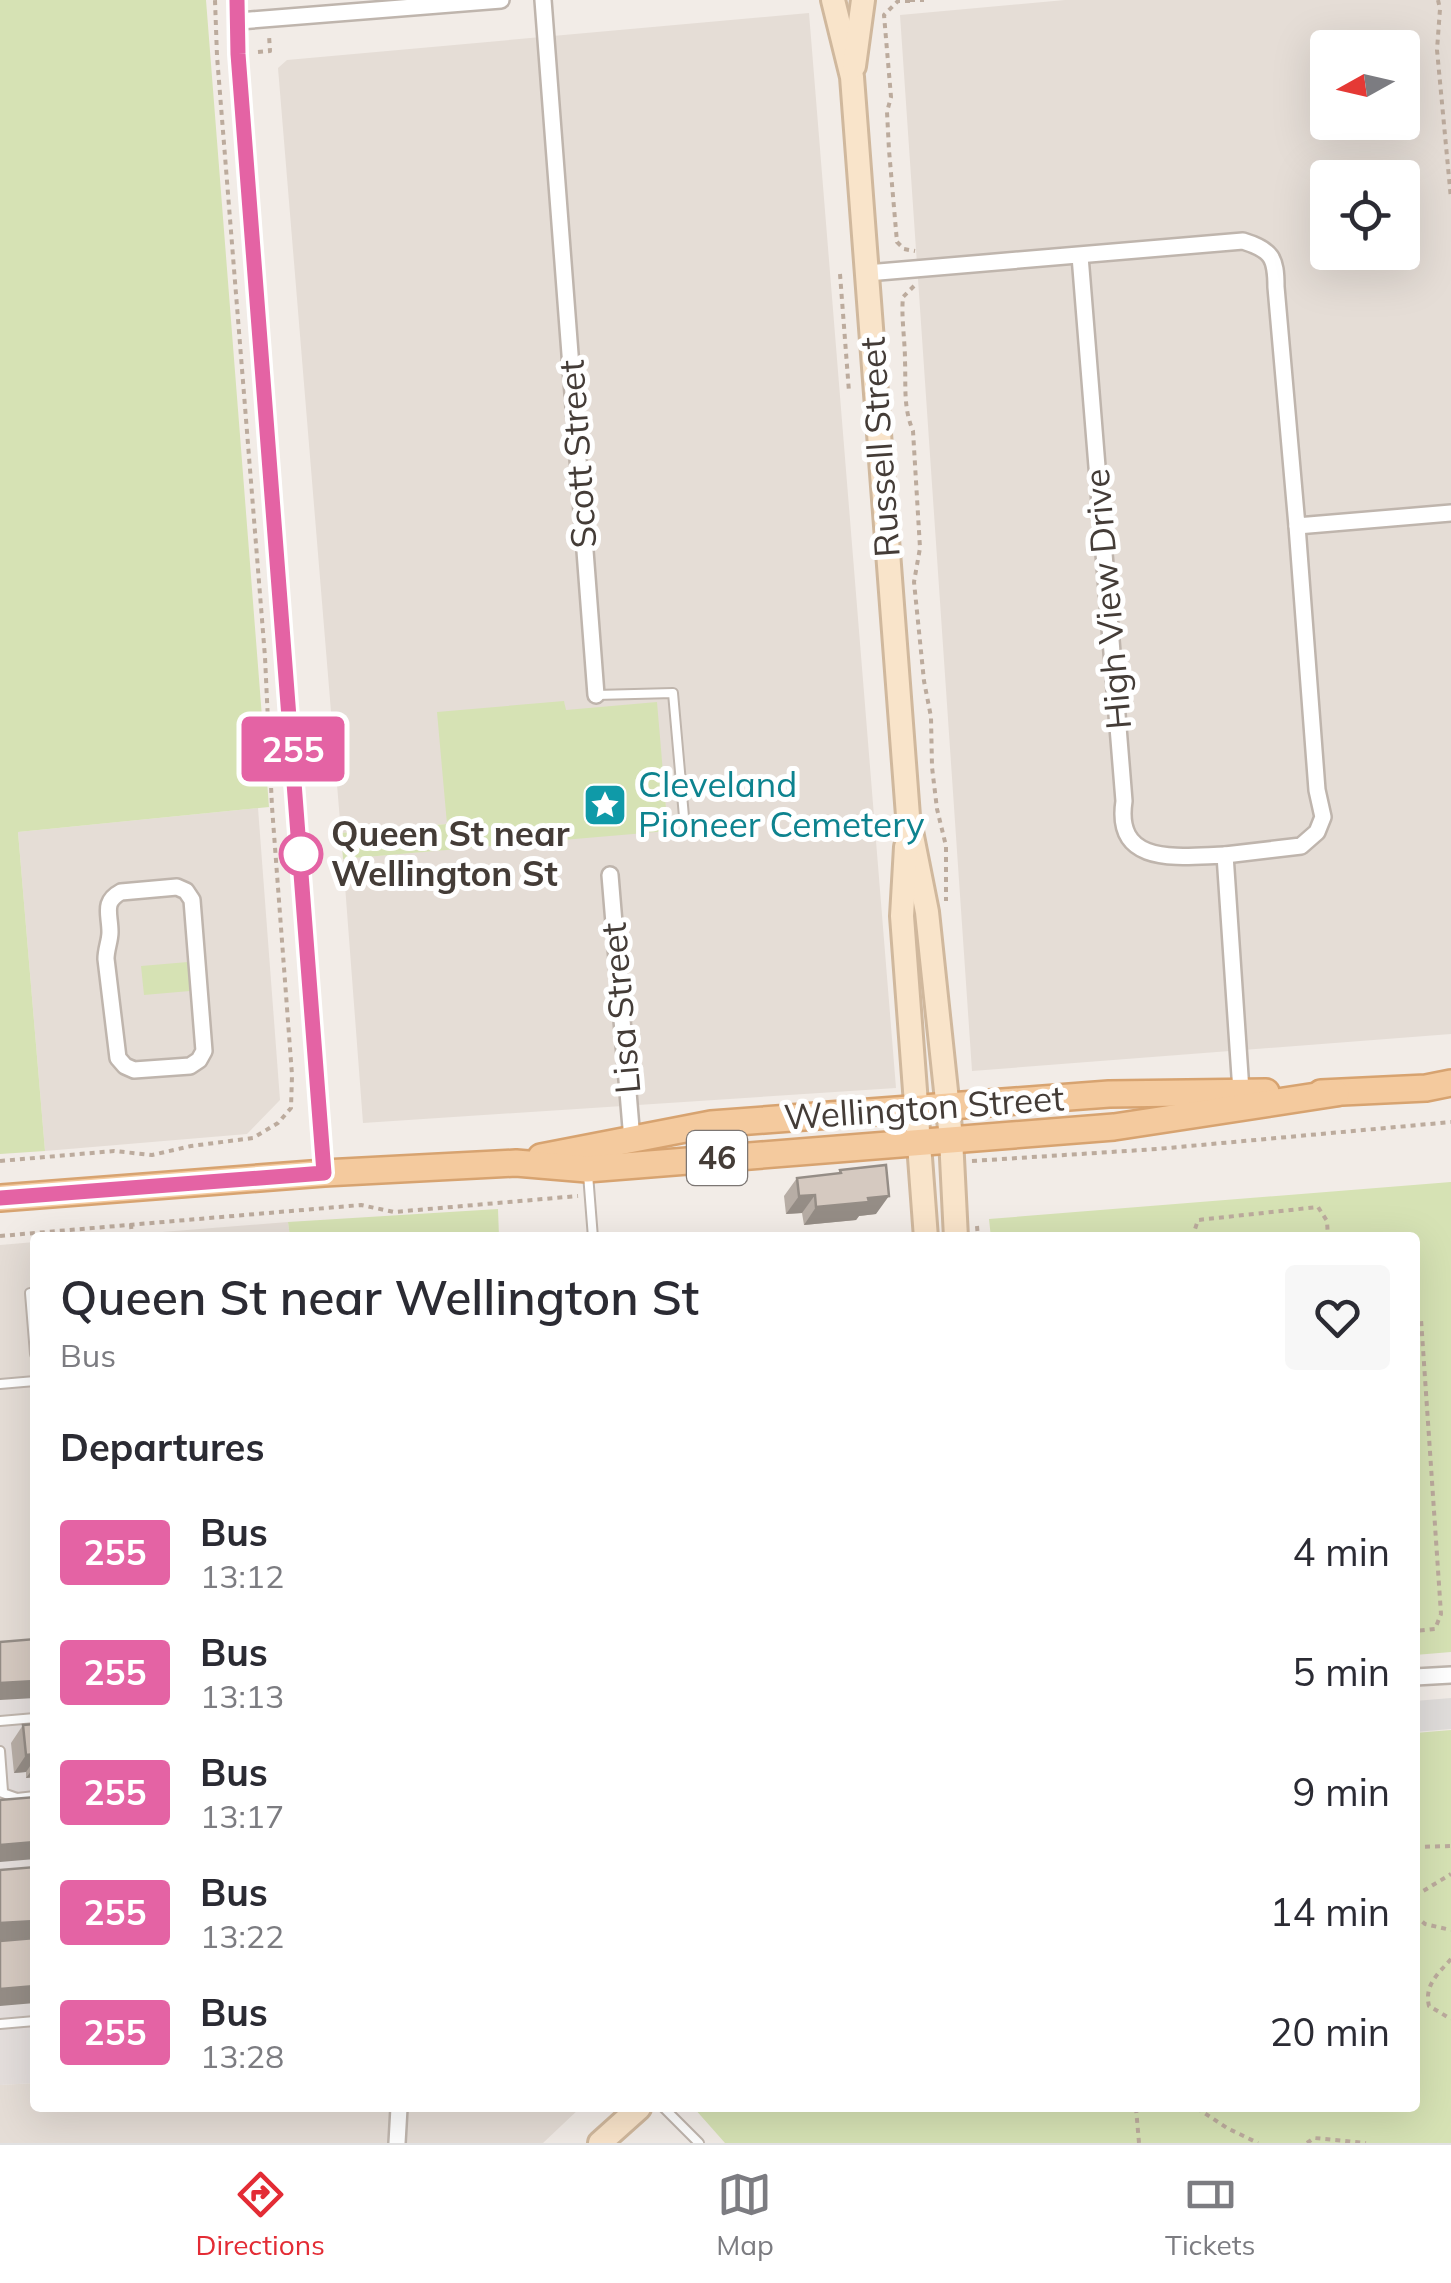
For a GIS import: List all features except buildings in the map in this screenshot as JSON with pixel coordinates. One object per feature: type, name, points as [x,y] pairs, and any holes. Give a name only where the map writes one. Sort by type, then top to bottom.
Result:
[{"type":"main road","name":"Russell Street","points":[[834,0],[852,77],[908,816],[928,912],[951,1138],[956,1232]]},
{"type":"main road","name":"Russell Street","points":[[852,77],[863,0]]},
{"type":"main road","name":"Russell Street","points":[[908,816],[902,916],[925,1232]]},
{"type":"main road","name":"Wellington Street","points":[[516,1163],[588,1182],[836,1148],[1114,1126],[1336,1094],[1442,1087]]},
{"type":"main road","name":"Wellington Street","points":[[0,1198],[324,1173],[516,1163],[711,1124],[1109,1094],[1336,1094]]},
{"type":"main road","points":[[600,2143],[635,2112]]},
{"type":"street","points":[[237,0],[324,1173]]},
{"type":"street","points":[[239,21],[501,0]]},
{"type":"street","name":"Scott Street","points":[[543,0],[596,695]]},
{"type":"street","name":"High View Drive","points":[[866,273],[1243,241],[1263,247],[1276,263],[1322,818],[1317,832],[1300,846],[1225,855],[1156,856],[1139,848],[1121,821],[1124,801],[1080,256]]},
{"type":"street","points":[[1297,526],[1451,513]]},
{"type":"street","points":[[1225,855],[1241,1091]]},
{"type":"street","name":"Lisa Street","points":[[610,876],[632,1140]]},
{"type":"street","points":[[178,887],[186,891],[192,900],[199,976],[204,1051],[198,1060],[190,1066],[134,1070],[124,1066],[118,1058],[106,959],[110,938],[108,905],[112,896],[178,887]]},
{"type":"street","points":[[1420,1678],[1451,1675]]},
{"type":"street","points":[[397,2143],[398,2112]]},
{"type":"lane","name":"Scott Street","points":[[596,695],[673,693],[686,828]]},
{"type":"lane","points":[[834,1116],[836,1148]]},
{"type":"lane","points":[[588,1182],[593,1232]]},
{"type":"lane","points":[[0,1384],[30,1381]]},
{"type":"lane","points":[[0,1721],[30,1718]]},
{"type":"lane","points":[[0,1751],[2,1792],[17,1798],[30,1797]]},
{"type":"lane","points":[[0,2024],[30,2021]]},
{"type":"lane","points":[[668,2112],[700,2143]]},
{"type":"path","points":[[0,1161],[114,1151],[152,1155],[254,1138],[278,1123],[291,1108],[265,657],[215,0]]},
{"type":"path","points":[[924,0],[898,1],[884,16],[891,96],[887,112],[888,150],[897,242],[904,249],[921,253],[923,268],[922,282],[903,297],[904,389],[913,432],[920,548],[914,582],[931,716],[936,795],[946,846],[946,906]]},
{"type":"path","points":[[1438,0],[1436,50],[1451,199]]},
{"type":"path","points":[[258,52],[270,51],[269,35]]},
{"type":"path","points":[[840,274],[849,392]]},
{"type":"path","points":[[974,1161],[1451,1122]]},
{"type":"path","points":[[44,1232],[361,1205],[394,1212],[588,1182]]},
{"type":"path","points":[[1194,1232],[1198,1220],[1318,1207],[1327,1221],[1328,1232]]},
{"type":"path","points":[[131,1224],[132,1232]]},
{"type":"path","points":[[0,1236],[30,1233]]},
{"type":"path","points":[[1420,1318],[1441,1614],[1435,1629],[1420,1630]]},
{"type":"path","points":[[1420,1848],[1451,1846]]},
{"type":"path","points":[[1420,1893],[1451,1874]]},
{"type":"path","points":[[1420,1920],[1451,1930]]},
{"type":"path","points":[[1451,1959],[1432,1980],[1426,1995],[1429,2006],[1451,2019]]},
{"type":"path","points":[[1136,2112],[1139,2143]]},
{"type":"path","points":[[1203,2112],[1258,2143]]},
{"type":"path","points":[[1307,2143],[1314,2138],[1366,2143]]},
{"type":"shaded area","points":[[1065,0],[1451,0],[1451,1034],[972,1071],[900,15]]},
{"type":"shaded area","points":[[809,13],[896,1088],[363,1123],[343,859],[668,830],[656,703],[565,711],[564,702],[447,824],[341,833],[278,68],[287,60]]},
{"type":"shaded area","points":[[258,808],[280,1100],[247,1134],[45,1151],[18,832]]},
{"type":"shaded area","points":[[288,1222],[289,1232],[162,1232]]},
{"type":"shaded area","points":[[30,1242],[30,1656],[0,1659],[0,1245]]},
{"type":"shaded area","points":[[30,1656],[30,2083],[0,2085],[0,1659]]},
{"type":"shaded area","points":[[1451,1698],[1451,1729],[1420,1732],[1420,1701]]},
{"type":"shaded area","points":[[30,2083],[30,2112],[576,2112],[543,2143],[0,2143],[0,2085]]},
{"type":"green space","points":[[0,0],[206,0],[269,807],[18,832],[45,1151],[0,1154]]},
{"type":"green space","points":[[564,701],[566,710],[657,702],[668,831],[343,859],[341,833],[447,824],[437,712]]},
{"type":"green space","points":[[188,962],[190,991],[144,995],[141,966]]},
{"type":"green space","points":[[1451,1182],[1451,1652],[1420,1655],[1420,1232],[990,1232],[989,1219]]},
{"type":"green space","points":[[498,1209],[499,1232],[289,1232],[288,1222]]},
{"type":"green space","points":[[1451,1730],[1451,2143],[725,2143],[698,2112],[1420,2112],[1420,1733]]},
{"type":"bus line","name":"255","points":[[0,1198],[324,1173],[237,0]]},
{"type":"place","name":"Cleveland Pioneer Cemetery","points":[[605,805]]},
{"type":"place","name":"Queen St near Wellington St","points":[[301,854]]}]
